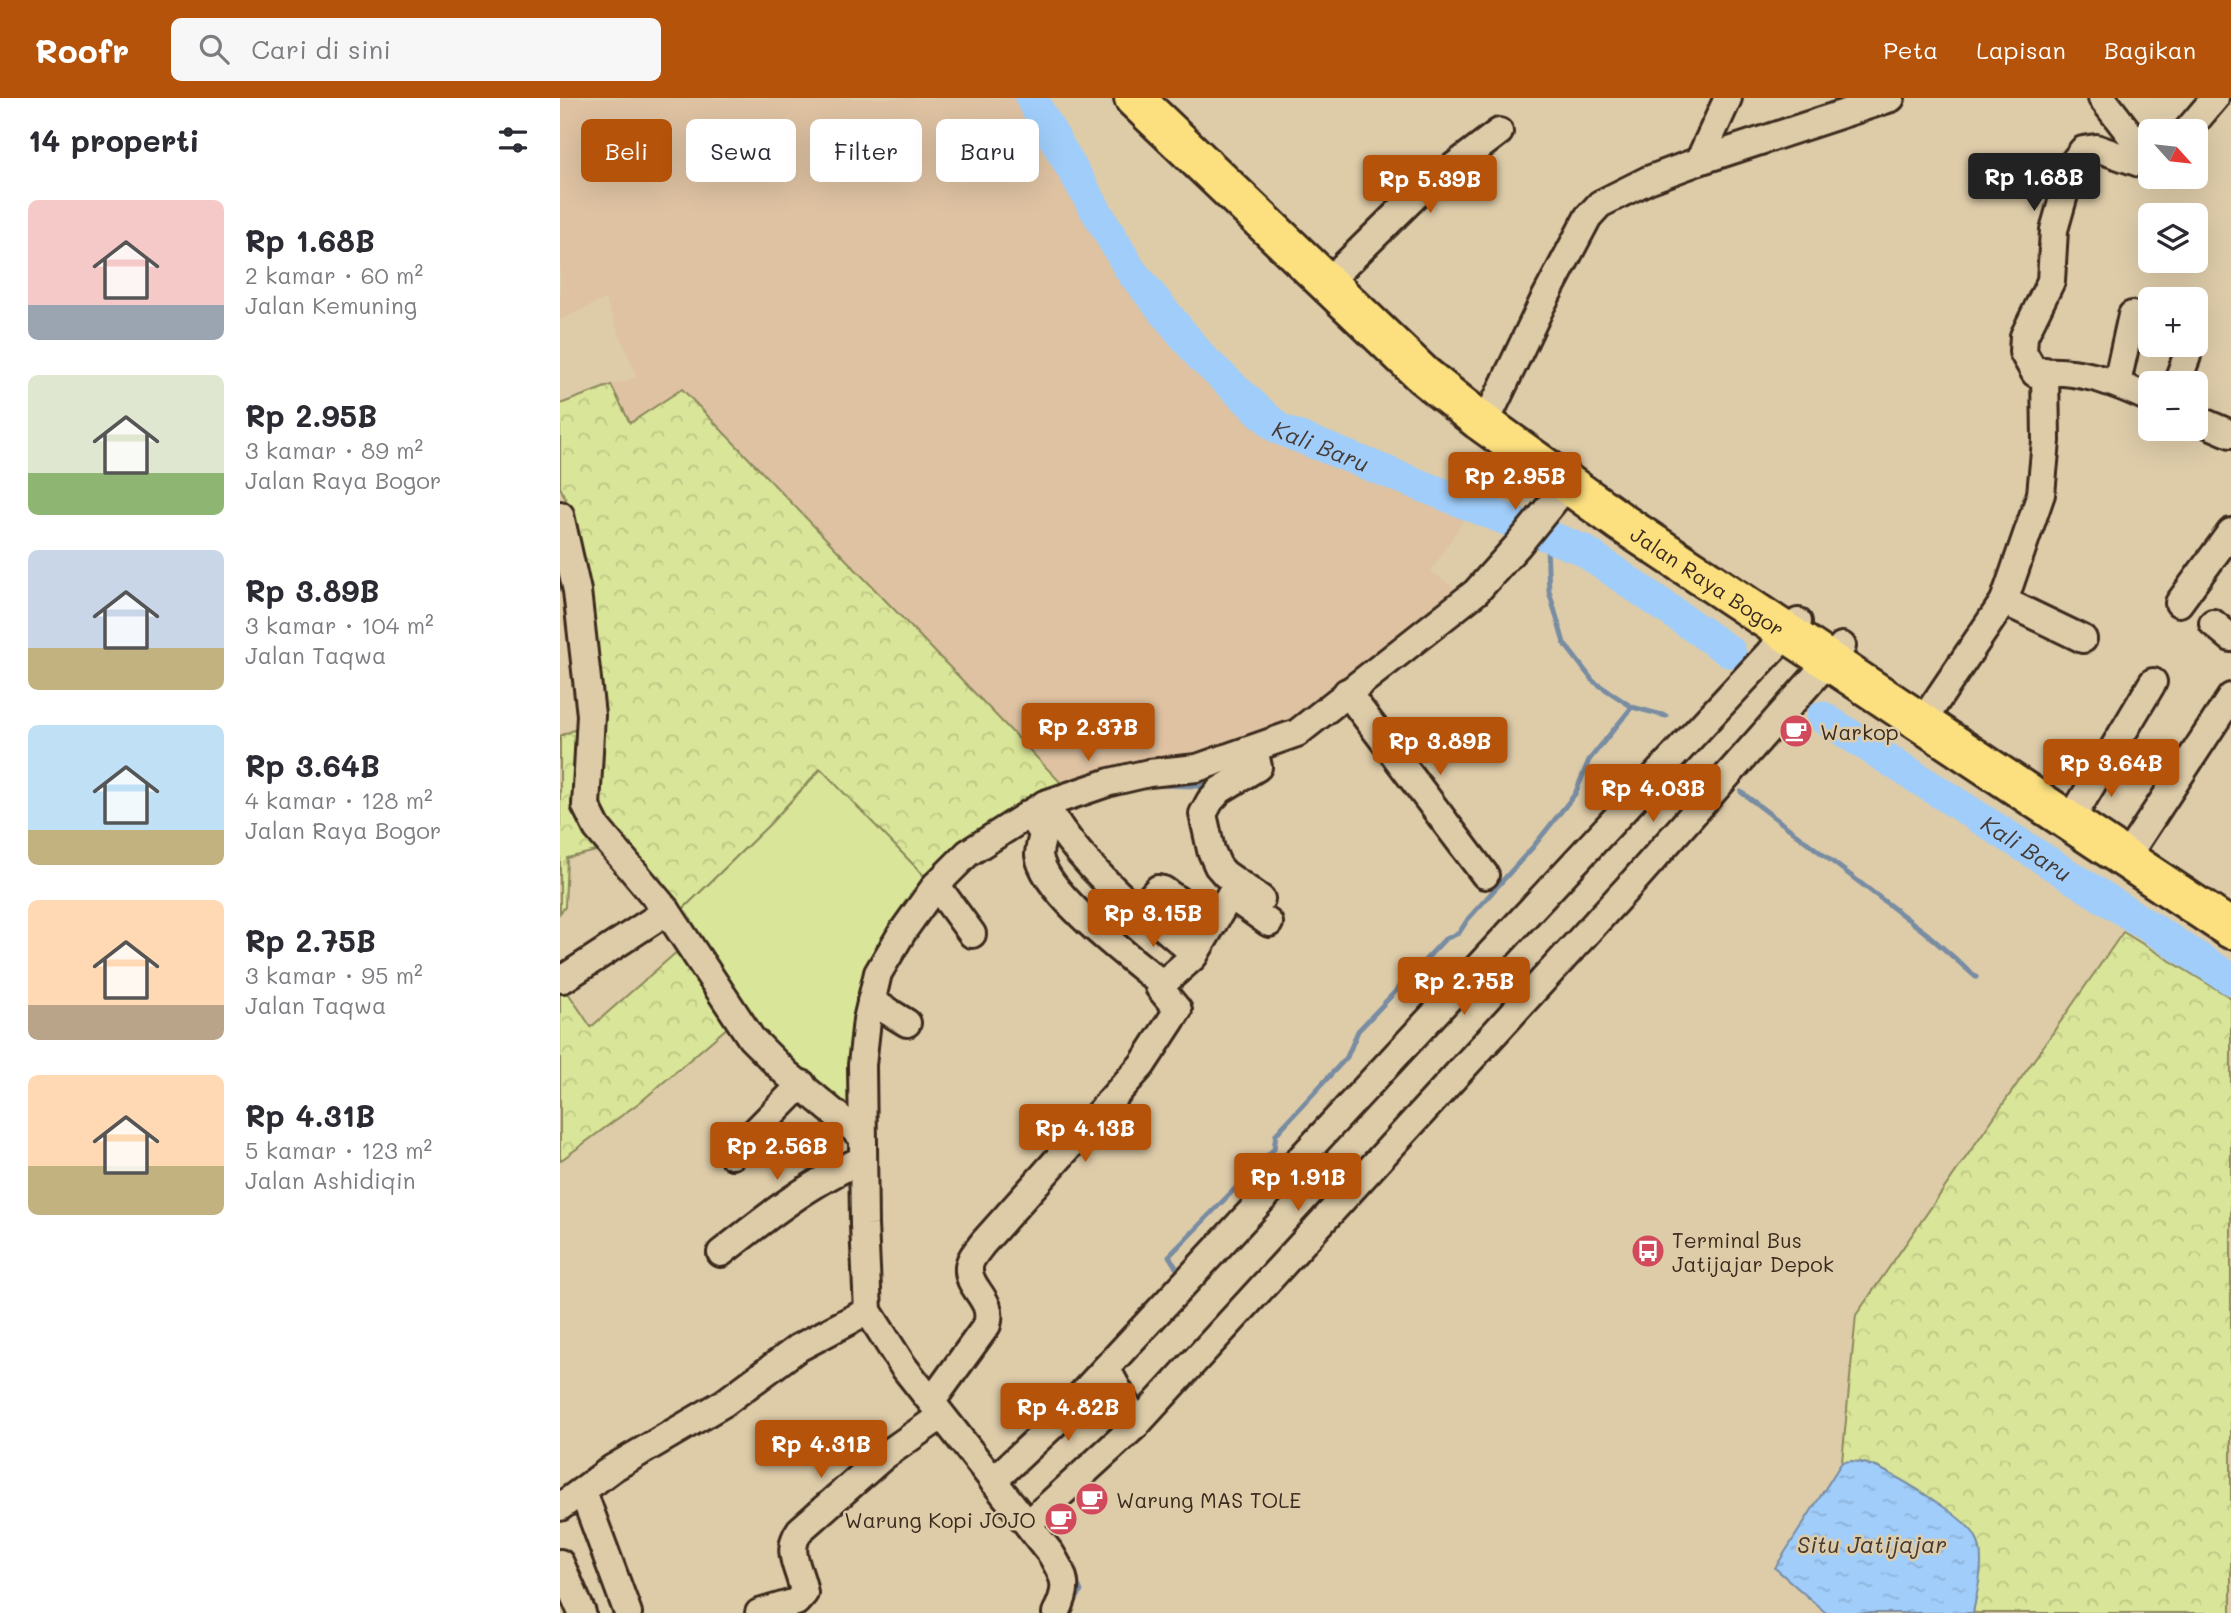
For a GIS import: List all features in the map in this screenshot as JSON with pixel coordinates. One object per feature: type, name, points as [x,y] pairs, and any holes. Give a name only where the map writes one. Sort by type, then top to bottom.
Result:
[{"type":"highway","name":"Jalan Raya Bogor","points":[[1134,98],[1423,375],[1557,496],[1794,627]]},
{"type":"highway","name":"Jalan Raya Bogor","points":[[1160,98],[1339,271],[1436,361],[1493,407],[1794,627],[2129,851],[2231,912]]},
{"type":"highway","name":"Jalan Raya Bogor","points":[[1835,654],[1933,706],[2079,806],[2129,851]]},
{"type":"street","points":[[1699,161],[1728,98]]},
{"type":"street","points":[[1493,407],[1542,304],[1588,217],[1600,204],[1648,180],[1699,161],[1891,98]]},
{"type":"street","points":[[2102,98],[2138,142]]},
{"type":"street","points":[[2197,119],[2215,98]]},
{"type":"street","points":[[1339,271],[1415,197],[1499,132]]},
{"type":"street","points":[[1933,706],[2004,601],[2041,494],[2046,441],[2040,372],[2023,352],[2024,335],[2051,281],[2054,230],[2073,163],[2083,150],[2096,148],[2138,163]]},
{"type":"street","points":[[2117,383],[2132,315]]},
{"type":"street","points":[[2040,372],[2081,373],[2117,383],[2138,393]]},
{"type":"street","points":[[2208,422],[2228,426]]},
{"type":"street","points":[[1056,1613],[1061,1603],[1065,1579],[1051,1554],[903,1366],[868,1311],[862,1065],[876,1004],[878,973],[903,932],[968,853],[1040,813],[1110,782],[1256,756],[1353,698],[1476,592],[1557,496]]},
{"type":"street","points":[[560,515],[569,593],[591,715],[586,806],[597,828],[667,911],[751,1038],[787,1074],[802,1084],[862,1148]]},
{"type":"street","points":[[2179,603],[2231,532]]},
{"type":"street","points":[[2004,601],[2083,639]]},
{"type":"street","points":[[993,1481],[1054,1424],[1794,627]]},
{"type":"street","points":[[1028,1524],[1137,1424],[1624,891],[1835,654]]},
{"type":"street","points":[[2079,806],[2153,682]]},
{"type":"street","points":[[2129,851],[2231,697]]},
{"type":"street","points":[[1353,698],[1485,875]]},
{"type":"street","points":[[759,1613],[796,1602],[804,1593],[792,1549],[800,1530],[937,1408],[990,1317],[989,1309],[971,1276],[969,1268],[972,1258],[1142,1065],[1178,1010],[1158,989],[1195,954],[1226,899],[1230,897],[1274,917],[1218,866],[1204,824],[1203,814],[1210,800],[1220,790],[1256,769],[1256,756]]},
{"type":"street","points":[[1040,813],[1107,884],[1133,907],[1141,908],[1195,954]]},
{"type":"street","points":[[1040,813],[1043,834],[1040,858],[1050,879],[1079,913],[1162,984]]},
{"type":"street","points":[[939,888],[972,934]]},
{"type":"street","points":[[1141,908],[1158,889],[1163,890],[1212,924]]},
{"type":"street","points":[[563,979],[667,911]]},
{"type":"street","points":[[876,1004],[907,1023]]},
{"type":"street","points":[[732,1155],[802,1084]]},
{"type":"street","points":[[721,1253],[765,1218],[846,1167],[862,1148]]},
{"type":"street","points":[[560,1507],[613,1468],[724,1403],[798,1348],[868,1311]]},
{"type":"street","points":[[1106,1368],[1137,1424]]},
{"type":"street","points":[[583,1492],[628,1613]]},
{"type":"street","points":[[560,1563],[582,1613]]},
{"type":"shaded area","points":[[560,98],[1015,98],[1027,119],[936,119],[936,182],[1039,182],[1039,142],[1119,273],[1168,326],[1198,370],[1239,411],[1286,441],[1355,472],[1469,511],[1431,571],[1457,590],[1423,613],[1312,713],[1208,760],[1065,787],[682,389],[630,423],[611,385],[637,377],[605,299],[560,320]]},
{"type":"green space","points":[[611,385],[630,423],[682,389],[1065,787],[932,884],[820,769],[769,825],[678,914],[592,803],[589,608],[568,504],[560,487],[560,404]]},
{"type":"green space","points":[[576,729],[571,811],[596,851],[567,858],[565,907],[560,913],[560,736]]},
{"type":"green space","points":[[821,769],[932,884],[887,946],[856,1111],[827,1097],[761,1035],[678,914],[769,825]]},
{"type":"green space","points":[[2123,932],[2231,998],[2231,1613],[1973,1613],[1980,1566],[1923,1493],[1879,1468],[1861,1462],[1842,1462],[1856,1315]]},
{"type":"green space","points":[[679,950],[729,1026],[644,1099],[560,1161],[560,981],[591,1027]]},
{"type":"water","name":"Situ Jatijajar","points":[[1842,1462],[1872,1465],[1901,1480],[1947,1509],[1970,1529],[1976,1537],[1981,1555],[1973,1613],[1826,1613],[1775,1568]]},
{"type":"waterway","name":"Kali Baru","points":[[1031,98],[1131,271],[1203,359],[1279,429],[1583,550],[1730,652]]},
{"type":"waterway","points":[[1551,537],[1547,547],[1549,591],[1564,643],[1593,681],[1632,707],[1666,716]]},
{"type":"waterway","points":[[1177,1269],[1169,1256],[1274,1149],[1276,1134],[1347,1057],[1358,1031],[1445,939],[1459,933],[1468,919],[1533,847],[1575,794],[1589,760],[1632,707]]},
{"type":"waterway","name":"Kali Baru","points":[[1822,717],[2231,979]]},
{"type":"waterway","points":[[1150,785],[1200,786],[1216,780]]},
{"type":"waterway","points":[[1741,792],[1926,933],[1976,977]]},
{"type":"waterway","points":[[962,875],[984,857]]},
{"type":"waterway","points":[[1072,1606],[1081,1591],[1074,1577]]},
{"type":"place","name":"Warkop","points":[[1796,731]]},
{"type":"place","name":"Terminal Bus Jatijajar Depok","points":[[1648,1251]]},
{"type":"place","name":"Warung MAS TOLE","points":[[1092,1499]]},
{"type":"place","name":"Warung Kopi JOJO","points":[[1061,1519]]}]
